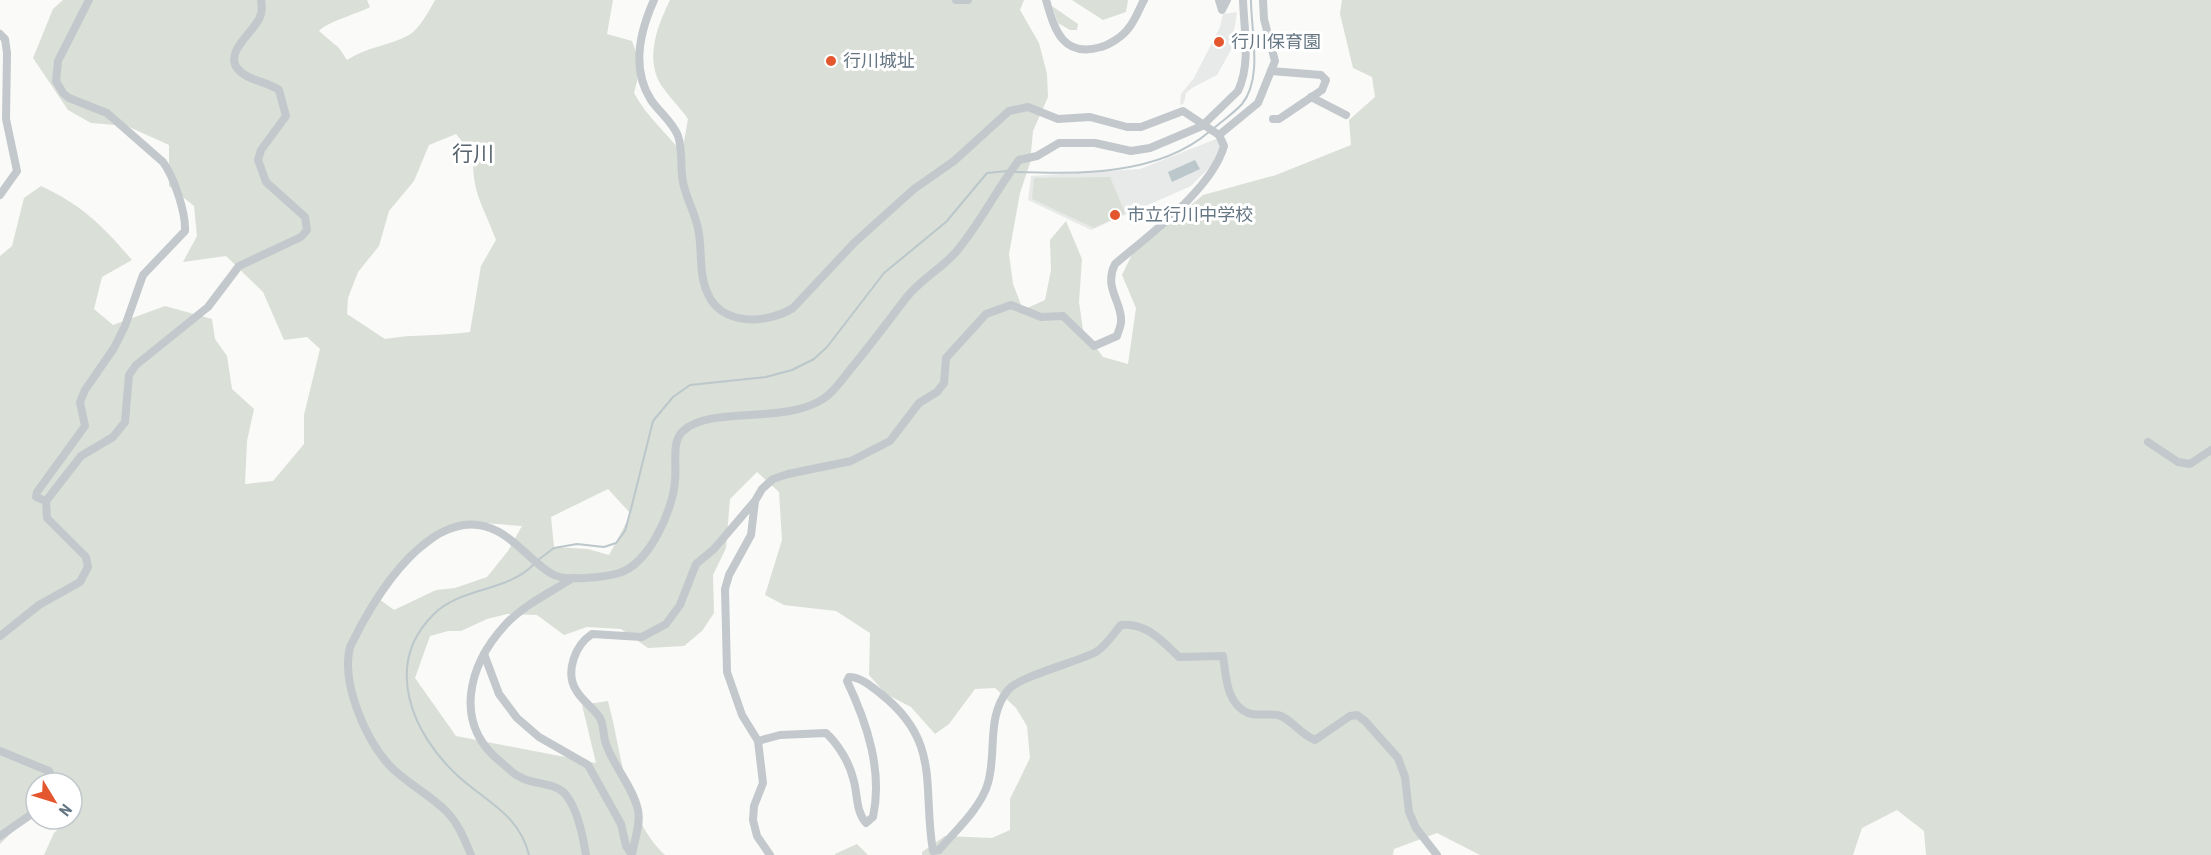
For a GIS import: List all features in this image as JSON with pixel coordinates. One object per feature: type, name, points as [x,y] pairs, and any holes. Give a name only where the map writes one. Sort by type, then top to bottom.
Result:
[{"type":"street","points":[[46,501],[36,497],[37,492],[85,426],[80,402],[85,390],[118,341],[143,275],[185,231],[186,219],[170,171],[163,162],[108,113],[69,98],[56,81],[58,61],[89,0]]},
{"type":"street","points":[[0,636],[39,604],[80,582],[86,574],[86,557],[47,518],[46,501],[81,456],[113,437],[125,422],[129,375],[136,364],[208,307],[239,266],[301,237],[307,230],[305,217],[275,193],[266,182],[258,160],[261,150],[286,116],[279,90],[247,76],[237,68],[234,61],[236,52],[260,18],[261,0]]},
{"type":"street","points":[[632,855],[639,812],[636,801],[615,767],[600,718],[572,683],[572,664],[578,647],[592,634],[642,637],[666,624],[680,605],[696,564],[714,549],[755,501],[762,489],[773,479],[822,465],[851,460],[890,441],[919,403],[936,392],[944,383],[946,358],[986,314],[1011,305],[1041,317],[1063,316],[1094,346],[1116,336],[1122,320],[1113,297],[1110,274],[1115,264],[1193,193],[1221,159],[1224,146],[1219,135],[1202,126],[1193,116],[1183,111],[1141,127],[1127,127],[1090,117],[1058,119],[1028,107],[1009,111],[954,161],[914,189],[855,242],[793,308],[763,321],[747,320],[729,315],[712,303],[707,293],[702,277],[699,233],[683,182],[679,137],[651,100],[641,79],[639,53],[643,24],[654,0]]},
{"type":"street","points":[[956,0],[968,0]]},
{"type":"street","points":[[1046,0],[1060,37],[1066,44],[1083,52],[1105,46],[1128,31],[1144,0]]},
{"type":"street","points":[[1219,0],[1222,10],[1227,0]]},
{"type":"street","points":[[471,855],[462,833],[447,812],[390,766],[380,753],[352,697],[346,660],[358,630],[399,568],[426,540],[449,530],[480,526],[499,531],[554,576],[575,578],[618,574],[625,571],[640,558],[657,535],[670,510],[675,482],[677,438],[681,432],[692,424],[710,419],[774,415],[800,410],[833,392],[870,348],[908,296],[954,254],[1019,160],[1036,156],[1059,143],[1095,144],[1131,151],[1150,148],[1202,126],[1238,91],[1242,84],[1246,61],[1243,0]]},
{"type":"street","points":[[1219,135],[1258,103],[1271,70],[1275,54],[1264,19],[1263,0]]},
{"type":"street","points":[[0,34],[5,39],[8,53],[6,119],[17,171],[0,195]]},
{"type":"street","points":[[1271,70],[1321,75],[1326,80],[1322,90],[1279,119],[1273,119]]},
{"type":"street","points":[[1311,97],[1346,115]]},
{"type":"street","points":[[2148,442],[2178,462],[2190,464],[2211,450]]},
{"type":"street","points":[[755,501],[751,535],[729,575],[725,589],[727,672],[742,715],[759,741],[763,783],[754,806],[753,820],[757,836],[770,855]]},
{"type":"street","points":[[575,578],[506,624],[477,664],[470,713],[474,729],[498,761],[520,778],[556,788],[565,794],[584,840],[586,855]]},
{"type":"street","points":[[759,741],[780,735],[826,733],[834,740],[853,777],[860,816],[866,823],[873,817],[878,779],[858,705],[847,681],[849,676],[869,685],[893,704],[918,737],[929,779],[933,851],[939,850],[982,797],[988,784],[996,714],[1001,698],[1011,686],[1065,667],[1099,650],[1121,625],[1131,624],[1148,629],[1179,657],[1223,656],[1227,689],[1238,705],[1249,713],[1283,717],[1302,735],[1315,740],[1350,716],[1357,715],[1365,721],[1398,758],[1406,777],[1409,812],[1416,828],[1437,855]]},
{"type":"street","points":[[484,654],[499,694],[517,718],[539,737],[588,765],[621,824],[626,846],[632,855]]},
{"type":"street","points":[[0,751],[49,771]]},
{"type":"street","points":[[0,836],[24,819]]},
{"type":"shaded area","points":[[63,0],[367,0],[370,7],[319,31],[339,48],[347,60],[362,52],[409,35],[420,24],[435,0],[613,0],[607,34],[632,41],[641,66],[634,93],[650,117],[682,153],[688,119],[659,82],[653,57],[658,28],[670,0],[1024,0],[1020,10],[1039,43],[1047,74],[1048,97],[1033,131],[1030,163],[1020,193],[1009,254],[1013,284],[1023,310],[1045,300],[1051,270],[1050,240],[1066,221],[1082,259],[1079,302],[1083,330],[1103,357],[1128,364],[1136,308],[1122,275],[1137,244],[1166,226],[1203,195],[1276,175],[1351,145],[1349,120],[1375,97],[1372,77],[1353,68],[1340,14],[1342,0],[2211,0],[2211,855],[1926,855],[1924,831],[1897,810],[1862,828],[1853,855],[1480,855],[1437,833],[1394,849],[1393,855],[922,855],[922,852],[945,836],[992,838],[1010,830],[1010,799],[1030,758],[1027,726],[1016,708],[995,688],[975,689],[949,724],[935,734],[911,707],[886,694],[869,675],[870,633],[836,611],[784,605],[765,595],[782,540],[779,492],[757,472],[730,499],[726,548],[713,575],[714,613],[702,631],[684,646],[648,648],[621,629],[587,627],[564,635],[537,615],[507,614],[487,619],[461,631],[448,631],[430,636],[415,678],[456,736],[596,763],[582,705],[608,701],[626,783],[633,803],[651,840],[665,855],[44,855],[56,831],[84,831],[84,771],[24,771],[24,821],[0,844],[0,256],[12,246],[24,198],[41,186],[55,193],[91,217],[132,260],[102,277],[94,309],[113,325],[165,306],[212,319],[215,339],[227,356],[232,389],[254,409],[247,441],[245,484],[273,481],[304,444],[304,415],[320,349],[307,337],[284,340],[263,292],[226,256],[183,262],[197,236],[194,206],[169,186],[169,145],[127,126],[91,123],[68,110],[33,58],[53,9]],"holes":[[[456,134],[473,155],[476,190],[496,240],[481,266],[470,332],[385,339],[347,314],[348,298],[358,272],[379,246],[389,211],[414,181],[429,145]],[[608,489],[631,514],[609,555],[588,549],[554,547],[551,517]],[[484,523],[522,526],[508,551],[487,577],[455,588],[436,590],[394,610],[375,596],[395,572],[443,535]]]},
{"type":"shaded area","points":[[1072,0],[1128,0],[1126,12],[1103,20]]},
{"type":"shaded area","points":[[1052,6],[1078,24],[1077,30],[1070,30],[1058,23]]},
{"type":"shaded area","points":[[1237,12],[1231,50],[1217,75],[1192,88],[1186,93],[1184,103],[1180,105],[1181,94],[1194,78],[1220,27],[1223,14]]},
{"type":"shaded area","points":[[1216,139],[1221,146],[1216,161],[1191,186],[1091,230],[1028,200],[1031,176],[1140,169]]},
{"type":"shaded area","points":[[1195,160],[1200,169],[1172,182],[1168,172]]},
{"type":"shaded area","points":[[1110,177],[1125,213],[1094,228],[1032,199],[1034,178]]},
{"type":"shaded area","points":[[857,844],[868,855],[835,855],[835,854]]},
{"type":"waterway","points":[[1213,129],[1242,104],[1252,81],[1254,54],[1251,0]]},
{"type":"waterway","points":[[1014,172],[1090,172],[1141,165],[1166,157],[1209,132]]},
{"type":"waterway","points":[[538,560],[554,548],[577,544],[604,547],[616,543],[625,531],[653,421],[673,397],[690,385],[766,377],[792,370],[814,359],[827,347],[884,273],[946,222],[987,173],[1008,171]]},
{"type":"waterway","points":[[529,855],[518,829],[510,819],[458,776],[428,740],[417,720],[410,698],[407,677],[409,655],[418,635],[433,615],[457,599],[511,580],[534,564]]},
{"type":"place","name":"行川保育園","points":[[1219,42]]},
{"type":"place","name":"行川城址","points":[[831,61]]},
{"type":"place","name":"市立行川中学校","points":[[1115,215]]},
{"type":"district","name":"行川","points":[[473,154]]}]
